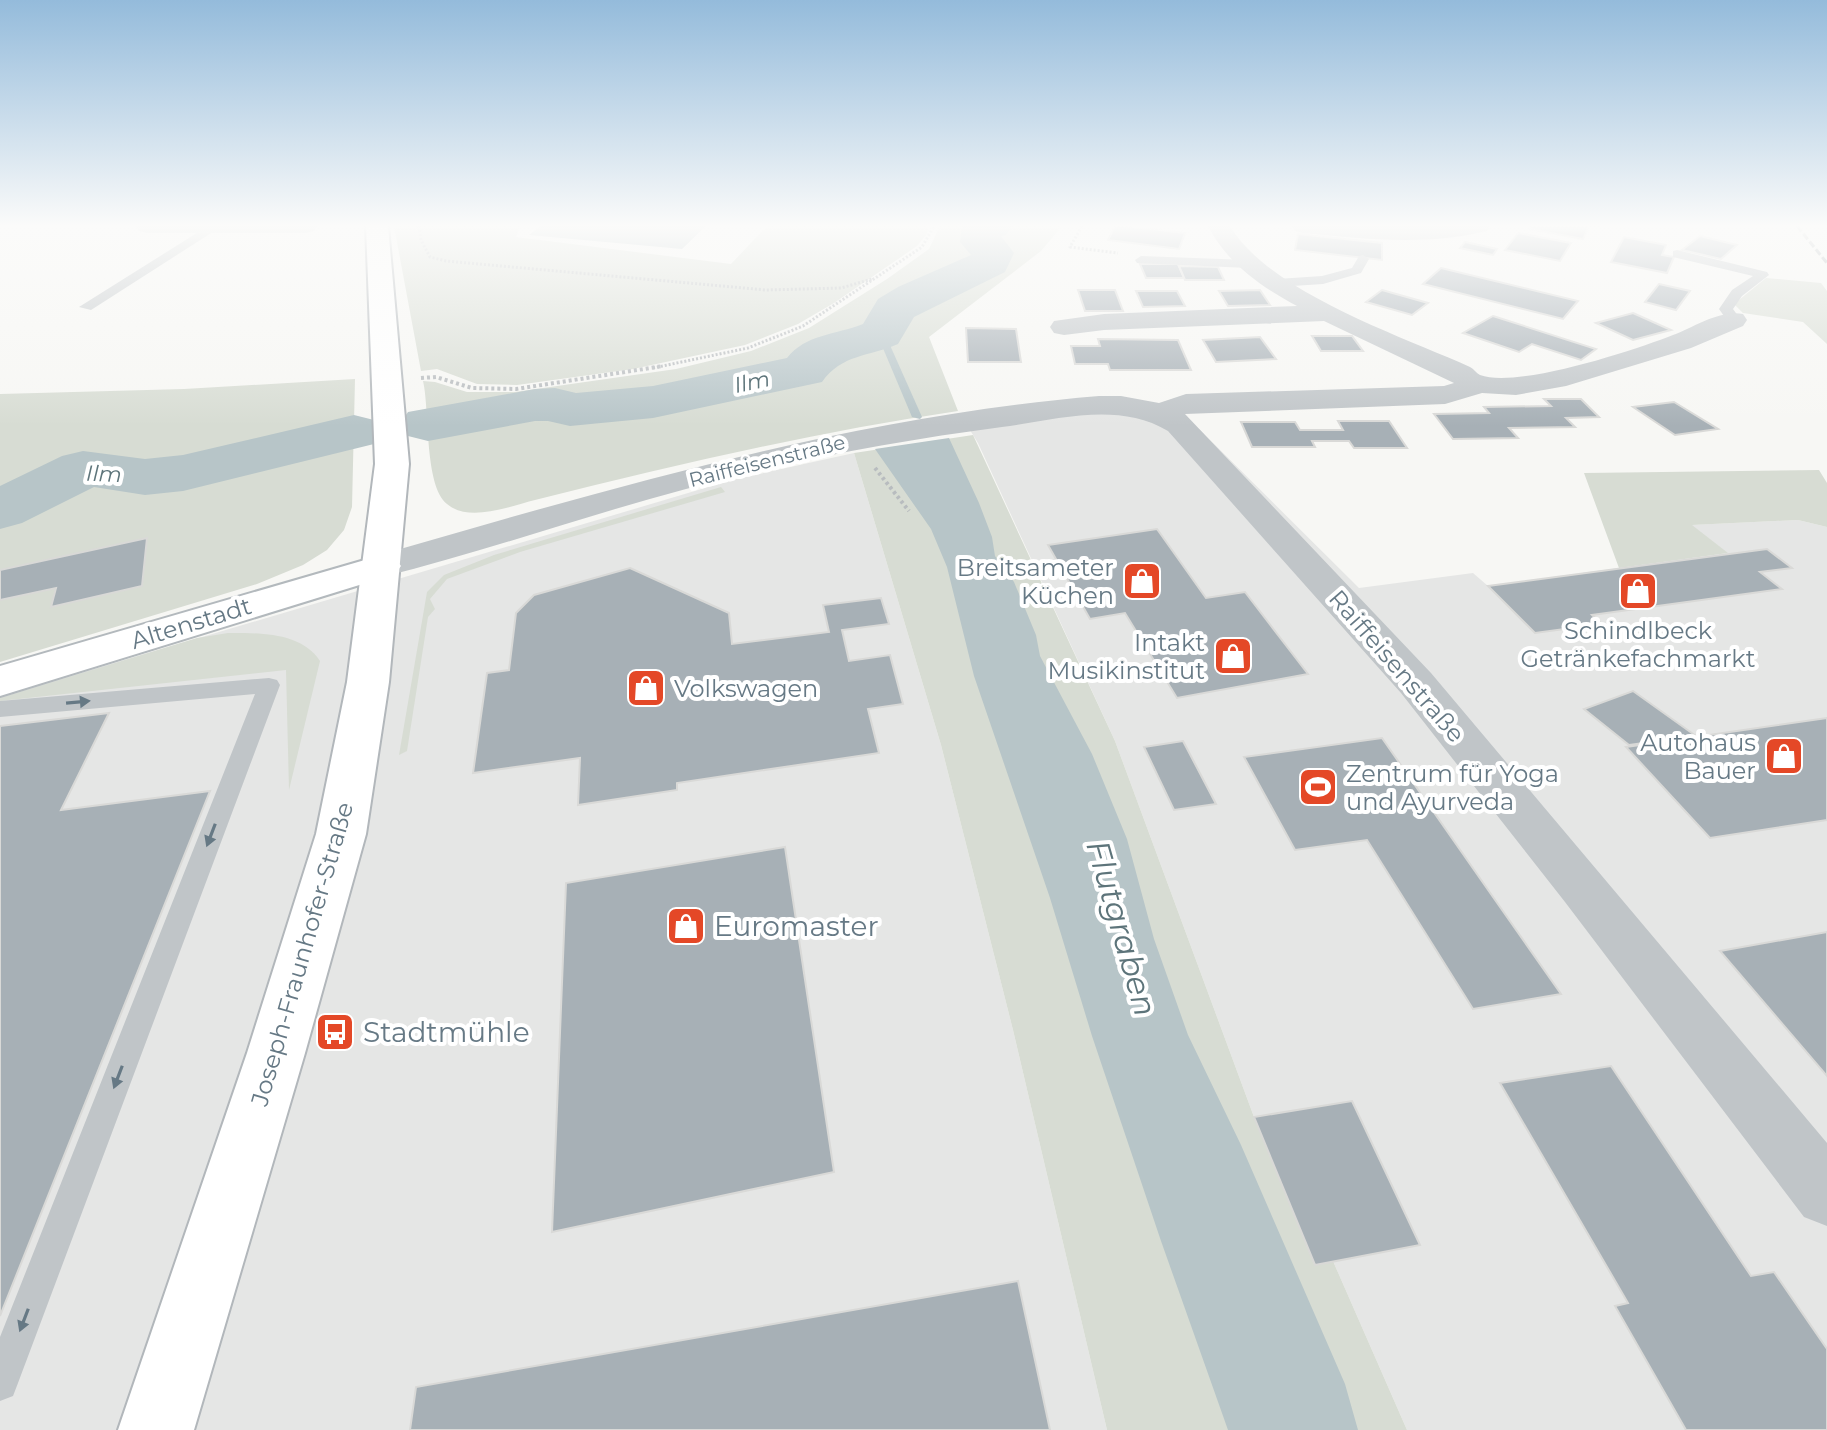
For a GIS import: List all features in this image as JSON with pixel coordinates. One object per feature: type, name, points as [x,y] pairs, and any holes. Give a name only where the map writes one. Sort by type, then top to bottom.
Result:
[{"type":"main road","name":"Joseph-Fraunhofer-Straße","points":[[156,1430],[276,1053],[341,834],[368,682],[392,464],[382,293]]},
{"type":"main road","name":"Altenstadt","points":[[0,681],[382,566]]},
{"type":"street","points":[[1294,293],[1328,313],[1460,373],[1472,383]]},
{"type":"street","points":[[1064,327],[1104,322],[1328,313]]},
{"type":"street","name":"Raiffeisenstraße","points":[[1162,413],[1186,403],[1445,395],[1470,388],[1472,383],[1516,386],[1556,380],[1681,342],[1734,320]]},
{"type":"street","name":"Raiffeisenstraße","points":[[382,566],[741,465],[859,439],[965,422],[1104,406],[1162,413],[1179,424],[1416,683],[1827,1194]]},
{"type":"lane","points":[[86,307],[109,293]]},
{"type":"lane","points":[[1734,320],[1726,309],[1729,301],[1740,293]]},
{"type":"lane","points":[[0,709],[269,685],[0,1383]]},
{"type":"path","points":[[389,391],[436,377],[472,388],[516,389],[713,357],[773,340],[803,326],[855,293]]},
{"type":"path","points":[[859,439],[909,511]]},
{"type":"shaded area","points":[[406,293],[849,293],[798,324],[745,345],[633,369],[517,385],[477,384],[437,369],[421,371]]},
{"type":"shaded area","points":[[865,293],[987,293],[929,337],[958,411],[745,450],[478,513],[456,510],[440,494],[431,465],[423,381],[467,392],[515,392],[676,369],[751,351],[809,328]]},
{"type":"shaded area","points":[[1748,293],[1827,293],[1827,344],[1803,322],[1743,313],[1734,304]]},
{"type":"shaded area","points":[[355,379],[352,507],[344,530],[327,550],[303,565],[257,584],[0,662],[0,394],[184,389]]},
{"type":"shaded area","points":[[1104,406],[1199,429],[1359,588],[1473,573],[1488,586],[1727,553],[1691,525],[1798,520],[1827,527],[1827,1430],[1407,1430],[1333,1261],[1315,1265],[1254,1117],[1115,741],[978,443],[965,422]]},
{"type":"shaded area","points":[[973,435],[1115,741],[1254,1117],[1314,1264],[1333,1261],[1407,1430],[1107,1430],[1013,1030],[941,745],[854,453]]},
{"type":"shaded area","points":[[854,453],[941,745],[1013,1030],[1107,1430],[0,1430],[0,697],[732,480]]},
{"type":"shaded area","points":[[1819,470],[1827,483],[1827,527],[1798,520],[1692,525],[1728,553],[1619,568],[1584,473]]},
{"type":"shaded area","points":[[721,487],[725,492],[520,552],[447,579],[430,599],[435,609],[428,617],[407,751],[399,755],[427,592],[444,575],[494,555]]},
{"type":"shaded area","points":[[228,633],[266,634],[291,639],[312,651],[320,661],[289,790],[286,670],[0,701],[0,698],[197,638]]},
{"type":"water","points":[[949,438],[979,503],[992,537],[995,556],[1014,582],[1036,635],[1040,656],[1092,754],[1127,839],[1154,939],[1188,1035],[1241,1145],[1345,1384],[1358,1430],[1228,1430],[1161,1241],[974,676],[947,567],[931,529],[875,449]]},
{"type":"building","points":[[1079,293],[1116,293],[1123,311],[1085,311]]},
{"type":"building","points":[[1137,293],[1178,293],[1185,306],[1143,307]]},
{"type":"building","points":[[1220,293],[1262,293],[1270,305],[1228,306]]},
{"type":"building","points":[[1378,293],[1392,293],[1428,303],[1412,315],[1366,302]]},
{"type":"building","points":[[1458,293],[1544,293],[1578,301],[1563,319]]},
{"type":"building","points":[[1652,293],[1689,293],[1676,310],[1645,302]]},
{"type":"building","points":[[1633,313],[1671,330],[1633,340],[1596,323]]},
{"type":"building","points":[[1493,316],[1596,349],[1581,360],[1532,344],[1519,352],[1463,333]]},
{"type":"building","points":[[966,328],[1016,329],[1021,362],[968,362]]},
{"type":"building","points":[[1312,336],[1352,336],[1363,351],[1321,351]]},
{"type":"building","points":[[1260,337],[1276,359],[1216,362],[1203,340]]},
{"type":"building","points":[[1098,339],[1178,340],[1191,370],[1110,370],[1108,364],[1075,364],[1071,346],[1100,346]]},
{"type":"building","points":[[1544,399],[1581,399],[1599,417],[1566,418],[1575,427],[1509,428],[1518,438],[1453,439],[1434,414],[1489,413],[1484,407],[1551,406]]},
{"type":"building","points":[[1674,402],[1718,429],[1675,435],[1633,407]]},
{"type":"building","points":[[1338,421],[1389,421],[1407,448],[1354,448],[1349,441],[1312,441],[1315,447],[1252,447],[1241,422],[1295,422],[1300,430],[1343,430]]},
{"type":"building","points":[[1157,529],[1206,598],[1245,592],[1308,674],[1177,698],[1125,613],[1090,619],[1048,545]]},
{"type":"building","points":[[147,538],[142,586],[51,607],[56,588],[0,600],[0,570]]},
{"type":"building","points":[[1767,549],[1792,568],[1760,572],[1782,589],[1592,615],[1602,624],[1535,633],[1488,586]]},
{"type":"building","points":[[630,568],[729,613],[732,644],[829,632],[823,605],[881,598],[889,624],[842,630],[849,661],[890,655],[903,704],[868,709],[879,753],[677,783],[677,790],[578,805],[580,758],[473,773],[487,673],[509,670],[516,613],[534,595]]},
{"type":"building","points":[[1633,691],[1696,736],[1629,745],[1584,709]]},
{"type":"building","points":[[109,713],[61,810],[210,791],[0,1316],[0,726]]},
{"type":"building","points":[[1827,718],[1827,820],[1710,838],[1626,747]]},
{"type":"building","points":[[1382,738],[1561,994],[1473,1009],[1367,840],[1295,850],[1244,757]]},
{"type":"building","points":[[1183,741],[1216,804],[1174,810],[1144,747]]},
{"type":"building","points":[[785,847],[834,1172],[552,1232],[566,883]]},
{"type":"building","points":[[1827,932],[1827,1076],[1720,951]]},
{"type":"building","points":[[1611,1066],[1751,1276],[1774,1272],[1827,1349],[1827,1430],[1686,1430],[1615,1306],[1628,1303],[1500,1083]]},
{"type":"building","points":[[1352,1101],[1420,1245],[1315,1265],[1254,1117]]},
{"type":"building","points":[[1018,1281],[1050,1430],[410,1430],[416,1387]]},
{"type":"waterway","name":"Ilm","points":[[428,424],[535,405],[555,404],[570,410],[653,402],[804,371],[815,356],[826,350],[881,334],[895,309],[924,293]]},
{"type":"waterway","name":"Flutgraben","points":[[881,334],[917,417]]},
{"type":"waterway","name":"Ilm","points":[[0,510],[83,469],[145,477],[183,473],[354,432]]},
{"type":"place","name":"Breitsameter Küchen","points":[[1142,581]]},
{"type":"place","name":"Schindlbeck Getränkefachmarkt","points":[[1638,591]]},
{"type":"place","name":"Intakt Musikinstitut","points":[[1233,656]]},
{"type":"place","name":"Volkswagen","points":[[646,688]]},
{"type":"place","name":"Autohaus Bauer","points":[[1784,756]]},
{"type":"place","name":"Zentrum für Yoga und Ayurveda","points":[[1318,787]]},
{"type":"place","name":"Euromaster","points":[[686,926]]},
{"type":"place","name":"Stadtmühle","points":[[335,1032]]}]
